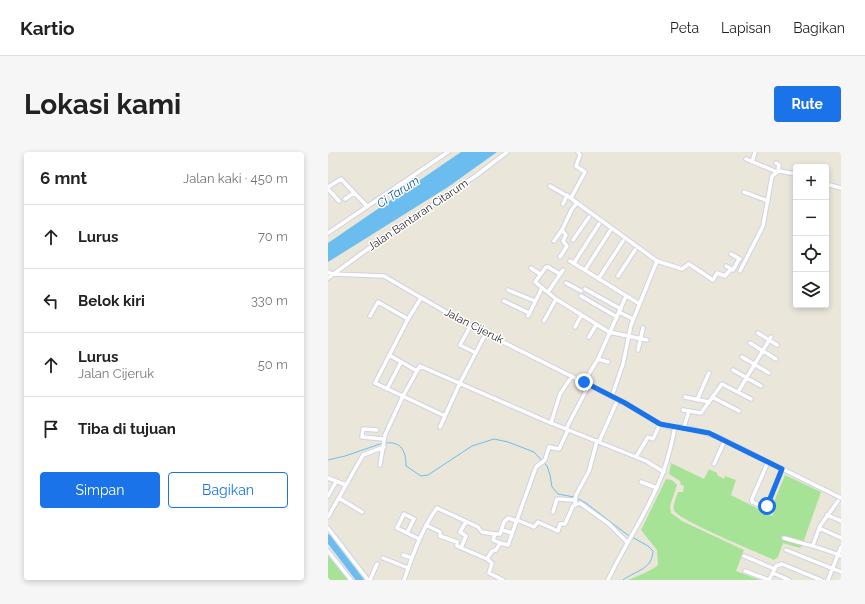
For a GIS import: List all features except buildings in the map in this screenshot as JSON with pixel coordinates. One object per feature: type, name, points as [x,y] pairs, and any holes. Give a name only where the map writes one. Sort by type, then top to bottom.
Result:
[{"type":"street","points":[[328,233],[448,152]]},
{"type":"street","name":"Jalan Bantaran Citarum","points":[[328,278],[330,273],[477,175],[507,152]]},
{"type":"street","points":[[571,198],[585,172],[576,165],[580,155],[578,152]]},
{"type":"street","points":[[752,162],[755,152]]},
{"type":"street","points":[[746,159],[777,171],[793,174]]},
{"type":"street","points":[[740,271],[763,226],[772,179],[779,165],[776,163]]},
{"type":"street","points":[[339,201],[328,188],[340,179],[367,206]]},
{"type":"street","points":[[829,185],[841,188]]},
{"type":"street","points":[[550,186],[567,195],[657,261],[680,269],[689,264],[713,280],[716,274],[725,276],[730,269],[734,269],[739,259]]},
{"type":"street","points":[[744,192],[768,201]]},
{"type":"street","points":[[345,199],[354,193]]},
{"type":"street","points":[[563,204],[567,195]]},
{"type":"street","points":[[554,241],[577,203]]},
{"type":"street","points":[[573,240],[589,217]]},
{"type":"street","points":[[574,263],[599,224]]},
{"type":"street","points":[[562,230],[566,236],[563,241]]},
{"type":"street","points":[[585,270],[610,231]]},
{"type":"street","points":[[557,237],[567,246],[560,257]]},
{"type":"street","points":[[599,278],[623,241]]},
{"type":"street","points":[[618,276],[635,250]]},
{"type":"street","points":[[731,254],[745,262]]},
{"type":"street","points":[[570,260],[638,303]]},
{"type":"street","points":[[612,396],[623,364],[629,336],[657,261]]},
{"type":"street","points":[[726,266],[730,269]]},
{"type":"street","points":[[560,274],[547,267],[535,280],[535,282],[581,316],[609,332],[647,340]]},
{"type":"street","points":[[531,268],[540,274]]},
{"type":"street","points":[[548,292],[563,270]]},
{"type":"street","name":"Jalan Cijeruk","points":[[330,273],[380,274],[486,333],[618,399],[660,424],[684,427],[709,433],[841,498]]},
{"type":"street","points":[[566,282],[581,291]]},
{"type":"street","points":[[504,301],[528,314],[542,288]]},
{"type":"street","points":[[585,289],[631,318]]},
{"type":"street","points":[[508,290],[535,301]]},
{"type":"street","points":[[581,296],[617,316]]},
{"type":"street","points":[[584,382],[598,359],[626,296]]},
{"type":"street","points":[[421,298],[408,319],[375,383],[445,416]]},
{"type":"street","points":[[544,321],[556,299]]},
{"type":"street","points":[[370,316],[377,303],[380,302],[408,319]]},
{"type":"street","points":[[575,327],[581,316]]},
{"type":"street","points":[[471,325],[460,345],[476,352]]},
{"type":"street","points":[[589,337],[596,325]]},
{"type":"street","points":[[638,350],[643,328]]},
{"type":"street","points":[[440,427],[459,384],[486,333]]},
{"type":"street","points":[[758,333],[770,338],[777,345]]},
{"type":"street","points":[[738,392],[770,338]]},
{"type":"street","points":[[750,343],[776,358]]},
{"type":"street","points":[[389,355],[417,371]]},
{"type":"street","points":[[742,357],[769,373]]},
{"type":"street","points":[[598,359],[608,362]]},
{"type":"street","points":[[387,389],[400,362]]},
{"type":"street","points":[[380,465],[384,440],[403,396],[420,366],[438,375],[442,374],[459,384],[550,423],[646,461],[664,472]]},
{"type":"street","points":[[733,370],[761,386]]},
{"type":"street","points":[[698,400],[709,373]]},
{"type":"street","points":[[550,423],[560,394],[572,376]]},
{"type":"street","points":[[683,410],[700,414],[722,384],[751,399]]},
{"type":"street","points":[[495,534],[493,541],[508,545],[536,467],[542,462],[549,447],[559,449],[567,429],[589,385]]},
{"type":"street","points":[[685,397],[709,402]]},
{"type":"street","points":[[712,397],[739,410]]},
{"type":"street","points":[[404,580],[419,539],[426,525],[438,508],[478,527],[482,532],[500,535],[507,518],[517,520],[534,527],[538,522],[558,530],[560,524],[565,524],[570,509],[590,471],[598,442],[618,399]]},
{"type":"street","points":[[684,427],[689,411]]},
{"type":"street","points":[[636,457],[648,437],[653,439],[660,424]]},
{"type":"street","points":[[608,580],[627,541],[657,488],[664,472],[675,427]]},
{"type":"street","points":[[377,430],[363,429],[362,437],[384,440]]},
{"type":"street","points":[[714,464],[725,440]]},
{"type":"street","points":[[328,517],[364,454],[384,446]]},
{"type":"street","points":[[644,466],[646,461]]},
{"type":"street","points":[[768,462],[752,502],[764,506],[768,504],[782,469]]},
{"type":"street","points":[[328,478],[346,485]]},
{"type":"street","points":[[328,496],[336,482]]},
{"type":"street","points":[[641,482],[657,488]]},
{"type":"street","points":[[339,498],[362,512]]},
{"type":"street","points":[[553,512],[557,499],[575,500],[608,524],[627,541]]},
{"type":"street","points":[[813,545],[819,528],[827,515],[838,502]]},
{"type":"street","points":[[407,533],[414,520],[404,514],[397,528],[407,533],[419,539]]},
{"type":"street","points":[[827,515],[841,521]]},
{"type":"street","points":[[461,548],[466,536],[460,532],[466,522]]},
{"type":"street","points":[[426,525],[440,532],[440,536],[457,542],[457,546],[492,563],[489,573],[503,580]]},
{"type":"street","points":[[328,528],[369,580],[377,564]]},
{"type":"street","points":[[819,528],[841,538]]},
{"type":"street","points":[[502,530],[512,533]]},
{"type":"street","points":[[784,538],[806,545],[813,545],[840,555]]},
{"type":"street","points":[[487,560],[492,551],[497,549],[500,543]]},
{"type":"street","points":[[828,580],[840,555],[841,547]]},
{"type":"street","points":[[786,550],[841,572]]},
{"type":"street","points":[[328,551],[351,580]]},
{"type":"street","points":[[403,555],[412,558]]},
{"type":"street","points":[[744,556],[775,569]]},
{"type":"street","points":[[383,558],[408,568]]},
{"type":"street","points":[[745,571],[767,580],[778,565],[782,564],[821,580]]},
{"type":"street","points":[[773,573],[789,580]]},
{"type":"green space","points":[[671,463],[704,479],[709,469],[724,479],[725,476],[736,480],[731,495],[772,516],[774,512],[771,509],[785,475],[821,492],[802,546],[800,548],[783,543],[778,557],[774,560],[703,528],[679,515],[674,510],[674,506],[678,492],[683,492],[684,486],[681,485],[680,481],[669,474]]},
{"type":"green space","points":[[666,479],[672,480],[677,485],[670,506],[671,513],[682,521],[744,550],[736,571],[760,580],[628,580],[658,565],[657,550],[641,530]]},
{"type":"green space","points":[[328,556],[349,580],[328,580]]},
{"type":"water","points":[[461,152],[497,152],[448,187],[328,262],[328,243]]},
{"type":"waterway","points":[[386,443],[396,444],[402,448],[406,466],[421,476],[428,475],[472,446],[494,439],[508,442],[534,452],[547,466],[552,487],[558,494],[574,497]]},
{"type":"waterway","points":[[328,460],[383,443]]},
{"type":"waterway","points":[[577,498],[586,503],[629,536]]},
{"type":"waterway","points":[[623,580],[646,566],[652,557],[653,551],[648,546],[632,537]]},
{"type":"waterway","points":[[328,538],[360,580]]},
{"type":"route","points":[[584,382],[638,410],[660,424],[670,427],[684,427],[709,433],[782,469],[767,506]]},
{"type":"water label","name":"Ci Tarum","points":[[398,192]]}]
